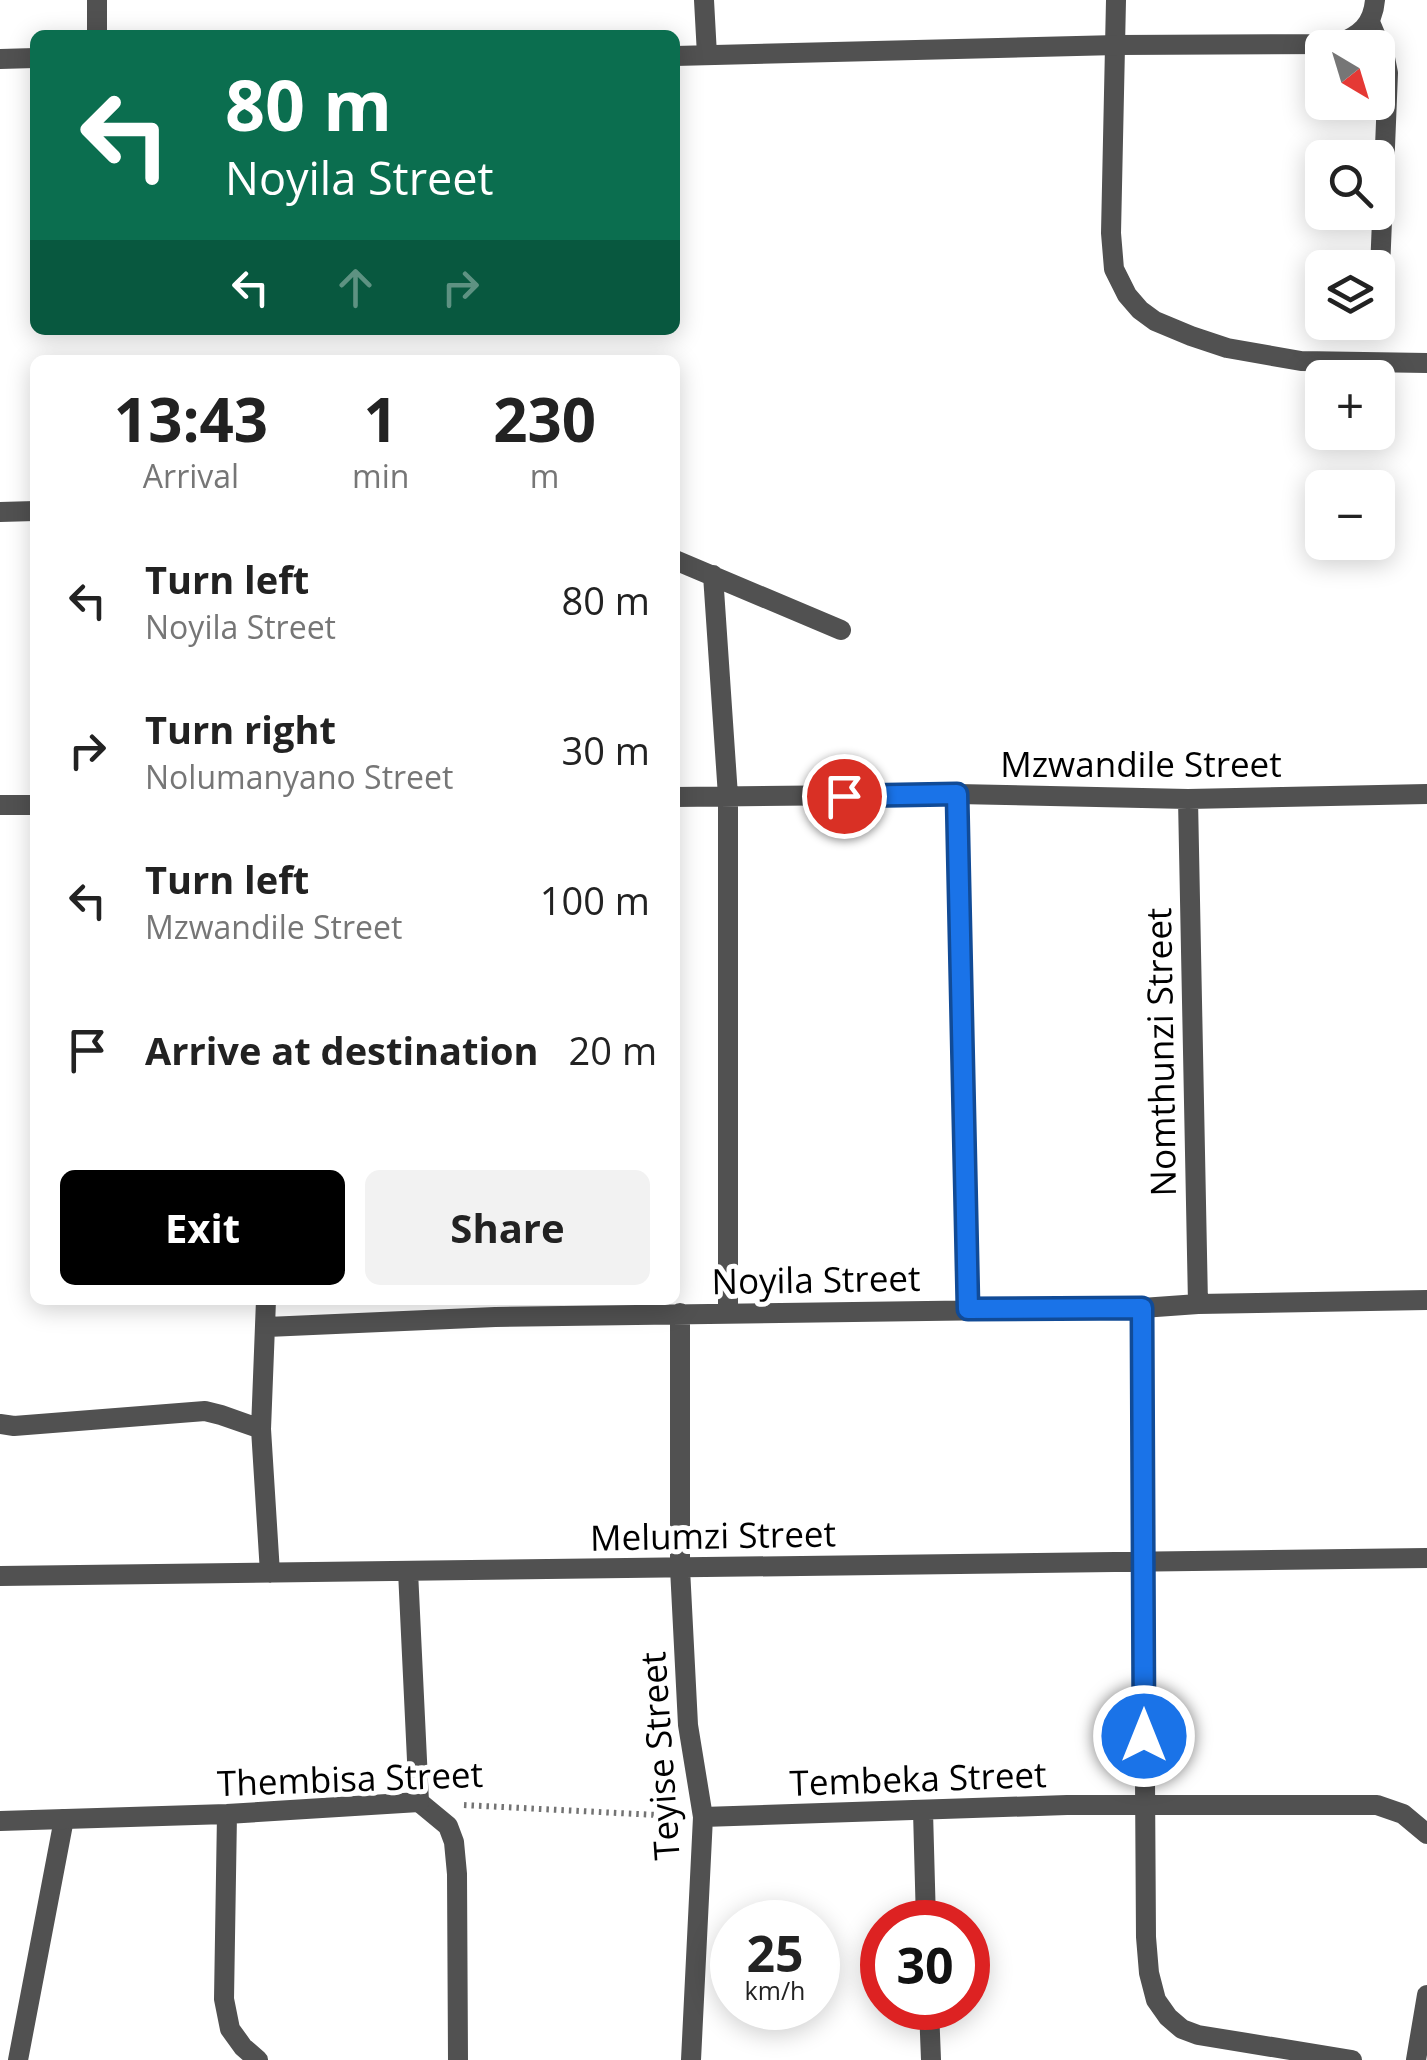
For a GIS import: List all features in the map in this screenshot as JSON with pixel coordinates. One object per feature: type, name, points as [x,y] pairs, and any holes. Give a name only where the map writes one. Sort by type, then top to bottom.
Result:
[{"type":"street","points":[[96,0],[97,30]]},
{"type":"street","points":[[704,0],[707,56]]},
{"type":"street","points":[[1116,0],[1111,232],[1114,268],[1127,294],[1155,321],[1227,348],[1305,361]]},
{"type":"street","points":[[1374,0],[1370,22],[1388,73],[1380,250]]},
{"type":"street","points":[[680,56],[1117,45],[1338,44],[1356,36],[1370,22]]},
{"type":"street","points":[[0,58],[30,58]]},
{"type":"street","points":[[1395,362],[1427,363]]},
{"type":"street","points":[[0,512],[30,511]]},
{"type":"street","points":[[680,562],[841,630]]},
{"type":"street","points":[[713,576],[728,796],[728,1312]]},
{"type":"street","points":[[957,794],[968,1309]]},
{"type":"street","name":"Mzwandile Street","points":[[680,797],[957,794],[1188,799],[1427,794]]},
{"type":"street","name":"Nomthunzi Street","points":[[1188,799],[1198,1304]]},
{"type":"street","points":[[0,805],[30,805]]},
{"type":"street","name":"Noyila Street","points":[[266,1327],[495,1308],[680,1314],[1427,1300]]},
{"type":"street","points":[[266,1305],[262,1429],[270,1573]]},
{"type":"street","points":[[1142,1308],[1148,1972],[1156,2000],[1168,2017],[1198,2036],[1352,2060]]},
{"type":"street","name":"Teyise Street","points":[[680,1314],[680,1568],[688,1725],[702,1817],[691,2060]]},
{"type":"street","points":[[0,1424],[205,1412],[262,1429]]},
{"type":"street","name":"Melumzi Street","points":[[0,1576],[1427,1558]]},
{"type":"street","points":[[408,1571],[419,1802],[448,1826],[454,1842],[458,2060]]},
{"type":"street","name":"Thembisa Street","points":[[0,1821],[227,1814],[419,1802]]},
{"type":"street","name":"Tembeka Street","points":[[702,1817],[1068,1805],[1377,1806],[1403,1814],[1427,1834]]},
{"type":"street","points":[[923,1811],[925,1900]]},
{"type":"street","points":[[227,1814],[224,1999],[230,2030],[258,2060]]},
{"type":"street","points":[[18,2060],[64,1819]]},
{"type":"street","points":[[1416,2060],[1427,1996]]},
{"type":"street","points":[[930,2030],[931,2060]]},
{"type":"path","name":"Thembisa Street","points":[[419,1802],[702,1817]]},
{"type":"route","points":[[844,796],[957,794],[968,1309],[1142,1308],[1144,1736]]}]
